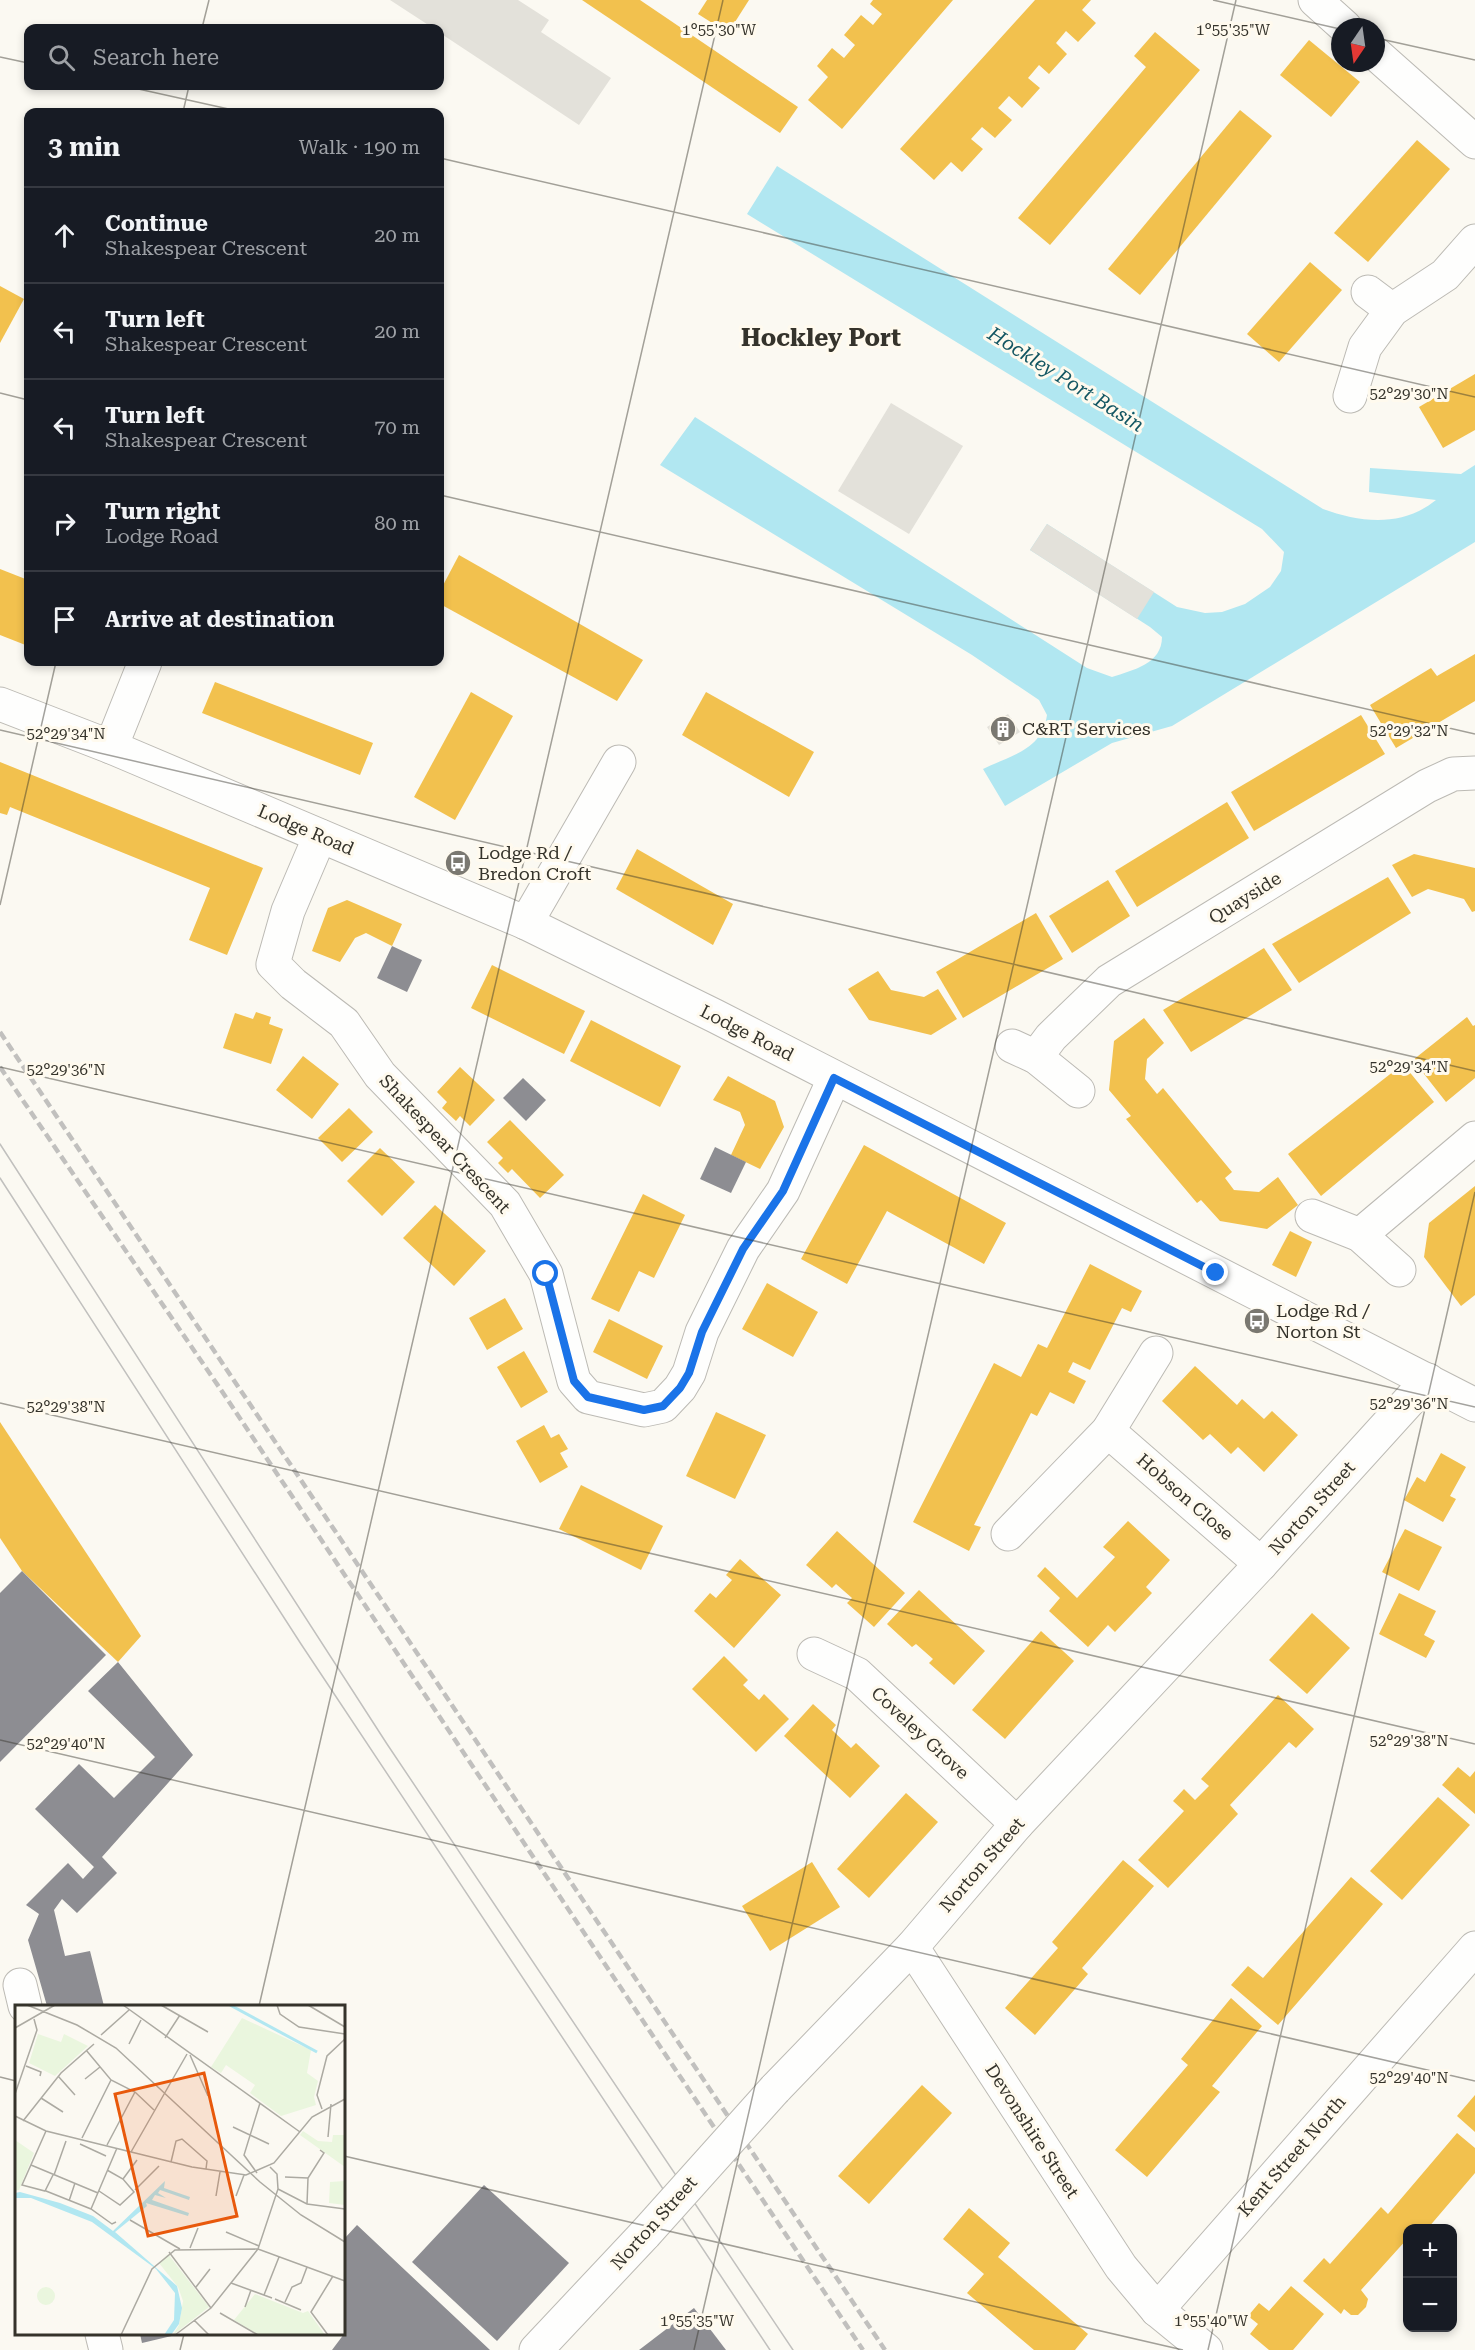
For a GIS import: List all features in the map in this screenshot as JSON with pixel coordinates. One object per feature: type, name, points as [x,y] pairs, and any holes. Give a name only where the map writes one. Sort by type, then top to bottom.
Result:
[{"type":"street","points":[[1315,0],[1335,18]]},
{"type":"street","points":[[1385,62],[1475,142]]},
{"type":"street","points":[[1350,396],[1380,301],[1445,275],[1475,241]]},
{"type":"street","points":[[111,747],[143,666]]},
{"type":"street","name":"Lodge Road","points":[[0,704],[111,747],[526,923],[1475,1405]]},
{"type":"street","points":[[526,923],[619,762]]},
{"type":"street","name":"Quayside","points":[[1078,1091],[1024,1051],[1051,1037],[1109,981],[1427,786],[1453,774],[1475,773]]},
{"type":"street","name":"Shakespear Crescent","points":[[320,836],[288,911],[273,964],[293,984],[344,1023],[380,1075],[505,1204],[546,1274],[574,1381],[588,1397],[644,1410],[663,1406],[680,1388],[689,1373],[702,1332],[743,1249],[783,1191],[834,1078]]},
{"type":"street","points":[[1360,1235],[1475,1138]]},
{"type":"street","points":[[1312,1216],[1360,1235],[1399,1270]]},
{"type":"street","points":[[1008,1534],[1108,1431],[1156,1353]]},
{"type":"street","name":"Norton Street","points":[[536,2350],[645,2234],[775,2089],[912,1947],[1017,1824],[1261,1564],[1428,1380]]},
{"type":"street","name":"Hobson Close","points":[[1108,1431],[1261,1564]]},
{"type":"street","name":"Coveley Grove","points":[[814,1654],[857,1674],[1017,1824]]},
{"type":"street","name":"Devonshire Street","points":[[912,1947],[1121,2267],[1157,2310],[1206,2350]]},
{"type":"street","name":"Kent Street North","points":[[1157,2310],[1475,1948]]},
{"type":"street","points":[[102,2335],[106,2350]]},
{"type":"water","name":"Hockley Port Basin","points":[[777,166],[1323,509],[1352,517],[1381,520],[1410,515],[1436,500],[1369,492],[1370,468],[1461,474],[1475,465],[1475,542],[1172,726],[1112,743],[1005,806],[983,769],[1024,750],[1039,736],[1047,715],[1039,700],[972,655],[660,465],[695,417],[1087,668],[1112,677],[1152,660],[1161,646],[1162,637],[1030,550],[1047,524],[1177,607],[1205,613],[1222,612],[1245,604],[1270,587],[1281,571],[1284,552],[1262,529],[747,214]]},
{"type":"building: Homes","points":[[582,0],[640,0],[798,107],[780,133]]},
{"type":"building: Homes","points":[[707,0],[749,0],[728,33],[698,14]]},
{"type":"building: Homes","points":[[873,0],[953,0],[842,129],[808,100],[828,77],[817,66],[832,48],[844,58],[855,45],[844,35],[861,15],[873,25],[882,14],[870,4]]},
{"type":"building: Homes","points":[[1035,0],[1091,0],[1082,10],[1096,23],[1078,42],[1066,31],[1056,43],[1067,54],[1049,74],[1039,65],[1028,78],[1040,88],[1022,108],[1009,96],[998,108],[1012,120],[995,138],[982,127],[971,139],[983,149],[962,172],[951,162],[934,180],[900,149]]},
{"type":"building: Homes","points":[[1155,32],[1200,70],[1050,245],[1018,218],[1146,67],[1134,56]]},
{"type":"building: Homes","points":[[1309,40],[1331,58],[1331,72],[1348,72],[1360,82],[1331,117],[1280,75]]},
{"type":"building: Homes","points":[[1240,110],[1272,136],[1140,295],[1108,269]]},
{"type":"building: Homes","points":[[1417,140],[1450,169],[1368,262],[1334,233]]},
{"type":"building: Homes","points":[[1310,262],[1342,290],[1279,362],[1247,334]]},
{"type":"building: Homes","points":[[0,286],[24,299],[0,343]]},
{"type":"building: Homes","points":[[1475,374],[1475,430],[1443,448],[1419,407]]},
{"type":"building: Homes","points":[[459,555],[643,660],[617,701],[444,606],[444,583]]},
{"type":"building: Homes","points":[[0,569],[24,578],[24,644],[0,635]]},
{"type":"building: Homes","points":[[1475,654],[1475,701],[1396,748],[1370,705],[1431,668],[1437,676]]},
{"type":"building: Homes","points":[[215,682],[373,743],[360,775],[202,713]]},
{"type":"building: Homes","points":[[471,692],[513,716],[455,820],[414,797]]},
{"type":"building: Homes","points":[[706,692],[814,752],[789,797],[682,735]]},
{"type":"building: Homes","points":[[1361,715],[1385,754],[1254,831],[1231,792]]},
{"type":"building: Homes","points":[[0,762],[263,868],[227,955],[189,940],[210,888],[10,807],[7,815],[0,813]]},
{"type":"building: Homes","points":[[1227,802],[1249,838],[1137,907],[1115,871]]},
{"type":"building: Homes","points":[[637,849],[733,904],[713,945],[616,889]]},
{"type":"building: Homes","points":[[1414,854],[1475,868],[1475,911],[1472,912],[1464,899],[1428,889],[1412,897],[1392,865]]},
{"type":"building: Homes","points":[[1388,877],[1411,913],[1299,983],[1272,944]]},
{"type":"building: Homes","points":[[1108,880],[1130,916],[1072,953],[1049,916]]},
{"type":"building: Homes","points":[[347,900],[402,924],[392,946],[366,933],[355,938],[340,962],[312,951],[328,908]]},
{"type":"building: Homes","points":[[1036,913],[1063,959],[963,1018],[936,972]]},
{"type":"building: Homes","points":[[1264,948],[1292,990],[1191,1052],[1163,1010]]},
{"type":"building: Homes","points":[[492,965],[585,1011],[564,1054],[471,1008]]},
{"type":"building: Homes","points":[[878,971],[891,990],[924,997],[938,989],[957,1019],[931,1035],[869,1020],[848,989]]},
{"type":"building: Homes","points":[[256,1012],[271,1017],[269,1024],[283,1029],[271,1064],[223,1048],[235,1013],[253,1019]]},
{"type":"building: Homes","points":[[1467,1017],[1473,1026],[1475,1025],[1475,1078],[1446,1102],[1413,1060]]},
{"type":"building: Homes","points":[[1144,1018],[1164,1043],[1147,1059],[1145,1079],[1157,1094],[1163,1088],[1232,1172],[1225,1178],[1234,1190],[1259,1192],[1278,1177],[1298,1205],[1267,1229],[1220,1221],[1201,1200],[1197,1203],[1126,1119],[1131,1116],[1109,1090],[1114,1041]]},
{"type":"building: Homes","points":[[591,1020],[681,1066],[660,1107],[570,1061]]},
{"type":"building: Homes","points":[[303,1056],[339,1084],[312,1119],[276,1090]]},
{"type":"building: Homes","points":[[1403,1064],[1434,1102],[1321,1196],[1288,1154]]},
{"type":"building: Homes","points":[[460,1067],[495,1100],[470,1126],[460,1116],[456,1121],[442,1108],[447,1102],[437,1092]]},
{"type":"building: Homes","points":[[728,1076],[775,1101],[784,1127],[760,1169],[731,1155],[745,1125],[740,1112],[713,1100]]},
{"type":"building: Homes","points":[[349,1108],[373,1132],[342,1162],[318,1138]]},
{"type":"building: Homes","points":[[510,1120],[564,1175],[540,1198],[512,1169],[508,1173],[498,1163],[503,1158],[487,1142]]},
{"type":"building: Homes","points":[[864,1145],[1006,1223],[984,1264],[887,1211],[847,1284],[801,1259]]},
{"type":"building: Homes","points":[[380,1148],[415,1182],[382,1216],[347,1181]]},
{"type":"building: Homes","points":[[1475,1186],[1475,1295],[1461,1306],[1424,1257],[1429,1223]]},
{"type":"building: Homes","points":[[643,1194],[685,1215],[654,1278],[639,1271],[619,1312],[591,1299]]},
{"type":"building: Homes","points":[[435,1205],[486,1251],[454,1286],[403,1238]]},
{"type":"building: Homes","points":[[1290,1231],[1312,1242],[1296,1277],[1272,1265]]},
{"type":"building: Homes","points":[[1090,1264],[1142,1291],[1131,1312],[1122,1308],[1090,1370],[1073,1362],[1068,1372],[1086,1381],[1074,1404],[1050,1392],[1037,1416],[1031,1413],[974,1525],[981,1527],[969,1551],[913,1522],[994,1363],[1021,1377],[1038,1344],[1047,1348]]},
{"type":"building: Homes","points":[[767,1283],[818,1312],[793,1357],[742,1329]]},
{"type":"building: Homes","points":[[505,1298],[523,1329],[487,1350],[469,1318]]},
{"type":"building: Homes","points":[[609,1319],[663,1346],[647,1379],[593,1352]]},
{"type":"building: Homes","points":[[524,1351],[548,1392],[521,1408],[497,1367]]},
{"type":"building: Homes","points":[[1195,1366],[1237,1405],[1242,1399],[1264,1419],[1272,1411],[1298,1435],[1264,1472],[1238,1447],[1231,1454],[1210,1434],[1203,1440],[1162,1401]]},
{"type":"building: Homes","points":[[716,1412],[766,1435],[735,1499],[686,1476]]},
{"type":"building: Homes","points":[[0,1422],[141,1636],[118,1662],[22,1571],[0,1538]]},
{"type":"building: Homes","points":[[544,1425],[551,1438],[559,1434],[568,1449],[560,1453],[568,1467],[540,1483],[516,1441]]},
{"type":"building: Homes","points":[[1441,1453],[1466,1467],[1450,1496],[1456,1499],[1443,1522],[1404,1500],[1417,1477],[1425,1482]]},
{"type":"building: Homes","points":[[581,1485],[663,1526],[641,1570],[559,1529]]},
{"type":"building: Homes","points":[[1128,1521],[1170,1560],[1146,1587],[1152,1593],[1115,1632],[1108,1625],[1088,1647],[1049,1611],[1060,1598],[1037,1576],[1045,1567],[1077,1598],[1115,1557],[1103,1547]]},
{"type":"building: Homes","points":[[1405,1529],[1442,1547],[1419,1591],[1382,1572]]},
{"type":"building: Homes","points":[[837,1531],[905,1593],[874,1627],[847,1603],[852,1598],[836,1584],[832,1588],[806,1565]]},
{"type":"building: Homes","points":[[740,1559],[781,1595],[734,1648],[694,1611],[710,1593],[716,1598],[732,1580],[726,1575]]},
{"type":"building: Homes","points":[[919,1590],[985,1651],[954,1685],[929,1663],[933,1659],[916,1644],[912,1647],[887,1624]]},
{"type":"building: Homes","points":[[1399,1593],[1436,1611],[1424,1635],[1435,1641],[1426,1658],[1379,1634]]},
{"type":"building: Homes","points":[[1312,1613],[1350,1648],[1307,1694],[1269,1660]]},
{"type":"building: Homes","points":[[1041,1631],[1074,1661],[1005,1739],[972,1710]]},
{"type":"building: Homes","points":[[724,1656],[748,1680],[743,1685],[759,1700],[764,1694],[789,1719],[756,1752],[692,1689]]},
{"type":"building: Homes","points":[[1278,1695],[1314,1729],[1296,1748],[1289,1742],[1230,1805],[1238,1814],[1168,1888],[1138,1860],[1184,1811],[1173,1801],[1184,1789],[1195,1800],[1209,1786],[1201,1779]]},
{"type":"building: Homes","points":[[813,1704],[836,1725],[832,1730],[851,1748],[856,1743],[880,1766],[850,1798],[784,1736]]},
{"type":"building: Homes","points":[[1458,1767],[1470,1777],[1475,1771],[1475,1814],[1442,1785]]},
{"type":"building: Homes","points":[[906,1793],[938,1822],[869,1898],[837,1869]]},
{"type":"building: Homes","points":[[1438,1797],[1470,1825],[1402,1900],[1370,1871]]},
{"type":"building: Homes","points":[[1123,1860],[1154,1886],[1082,1968],[1088,1974],[1035,2035],[1005,2008],[1058,1948],[1052,1942]]},
{"type":"building: Homes","points":[[812,1862],[840,1907],[770,1951],[742,1906]]},
{"type":"building: Homes","points":[[1351,1877],[1383,1904],[1278,2025],[1231,1985],[1248,1966],[1263,1978]]},
{"type":"building: Homes","points":[[1231,1998],[1262,2026],[1212,2086],[1220,2092],[1147,2177],[1115,2150],[1188,2065],[1181,2059]]},
{"type":"building: Homes","points":[[922,2085],[952,2113],[869,2204],[838,2176]]},
{"type":"building: Homes","points":[[1475,2095],[1475,2132],[1457,2116]]},
{"type":"building: Homes","points":[[1457,2133],[1475,2148],[1475,2173],[1431,2224],[1403,2224],[1403,2244],[1361,2290],[1368,2299],[1366,2307],[1358,2315],[1351,2315],[1344,2309],[1341,2314],[1303,2281],[1324,2258],[1330,2264],[1381,2207],[1388,2214]]},
{"type":"building: Homes","points":[[969,2208],[1010,2243],[998,2257],[1088,2334],[1075,2350],[1034,2350],[967,2293],[984,2274],[943,2239]]},
{"type":"building: Homes","points":[[1291,2286],[1324,2314],[1293,2350],[1269,2350],[1250,2334],[1258,2324],[1248,2316],[1259,2303],[1269,2311]]},
{"type":"building: Industry","points":[[392,946],[422,960],[407,992],[377,978]]},
{"type":"building: Industry","points":[[523,1078],[546,1100],[526,1121],[503,1098]]},
{"type":"building: Industry","points":[[715,1147],[746,1162],[731,1193],[700,1179]]},
{"type":"building: Industry","points":[[22,1571],[106,1655],[0,1762],[0,1593]]},
{"type":"building: Industry","points":[[118,1662],[193,1755],[102,1857],[117,1873],[77,1913],[62,1899],[54,1910],[65,1956],[90,1951],[104,2005],[47,2005],[28,1940],[39,1914],[26,1905],[68,1863],[83,1879],[94,1867],[35,1809],[79,1764],[114,1798],[155,1757],[88,1691]]},
{"type":"building: Industry","points":[[484,2185],[569,2263],[497,2341],[412,2262]]},
{"type":"building: Industry","points":[[357,2225],[490,2350],[332,2350],[345,2335],[345,2238]]},
{"type":"building: Industry","points":[[694,2308],[726,2350],[639,2350]]},
{"type":"building: Industry","points":[[140,2335],[176,2335],[142,2343]]},
{"type":"building: Other","points":[[390,0],[518,0],[549,20],[541,32],[611,78],[579,125],[444,36],[444,24],[427,24]]},
{"type":"building: Other","points":[[891,403],[963,446],[909,534],[838,491]]},
{"type":"building: Other","points":[[1047,524],[1154,592],[1137,619],[1030,550]]},
{"type":"building: Other","name":"C&RT Services","points":[[1008,714],[1020,732],[999,745],[987,727]]},
{"type":"tram line","points":[[0,1144],[387,1744],[793,2350]]},
{"type":"tram line","points":[[0,1178],[301,1644],[770,2350]]},
{"type":"railway","points":[[0,1032],[885,2350]]},
{"type":"railway","points":[[0,1067],[219,1387],[863,2350]]},
{"type":"place","name":"C&RT Services","points":[[1003,729]]},
{"type":"place","name":"Lodge Rd / Bredon Croft","points":[[458,863]]},
{"type":"place","name":"Lodge Rd / Norton St","points":[[1257,1321]]},
{"type":"district","name":"Hockley Port","points":[[821,338]]},
{"type":"route","points":[[546,1274],[574,1381],[588,1397],[644,1410],[663,1406],[680,1388],[689,1373],[702,1332],[743,1249],[783,1191],[834,1078],[1216,1273]]}]
